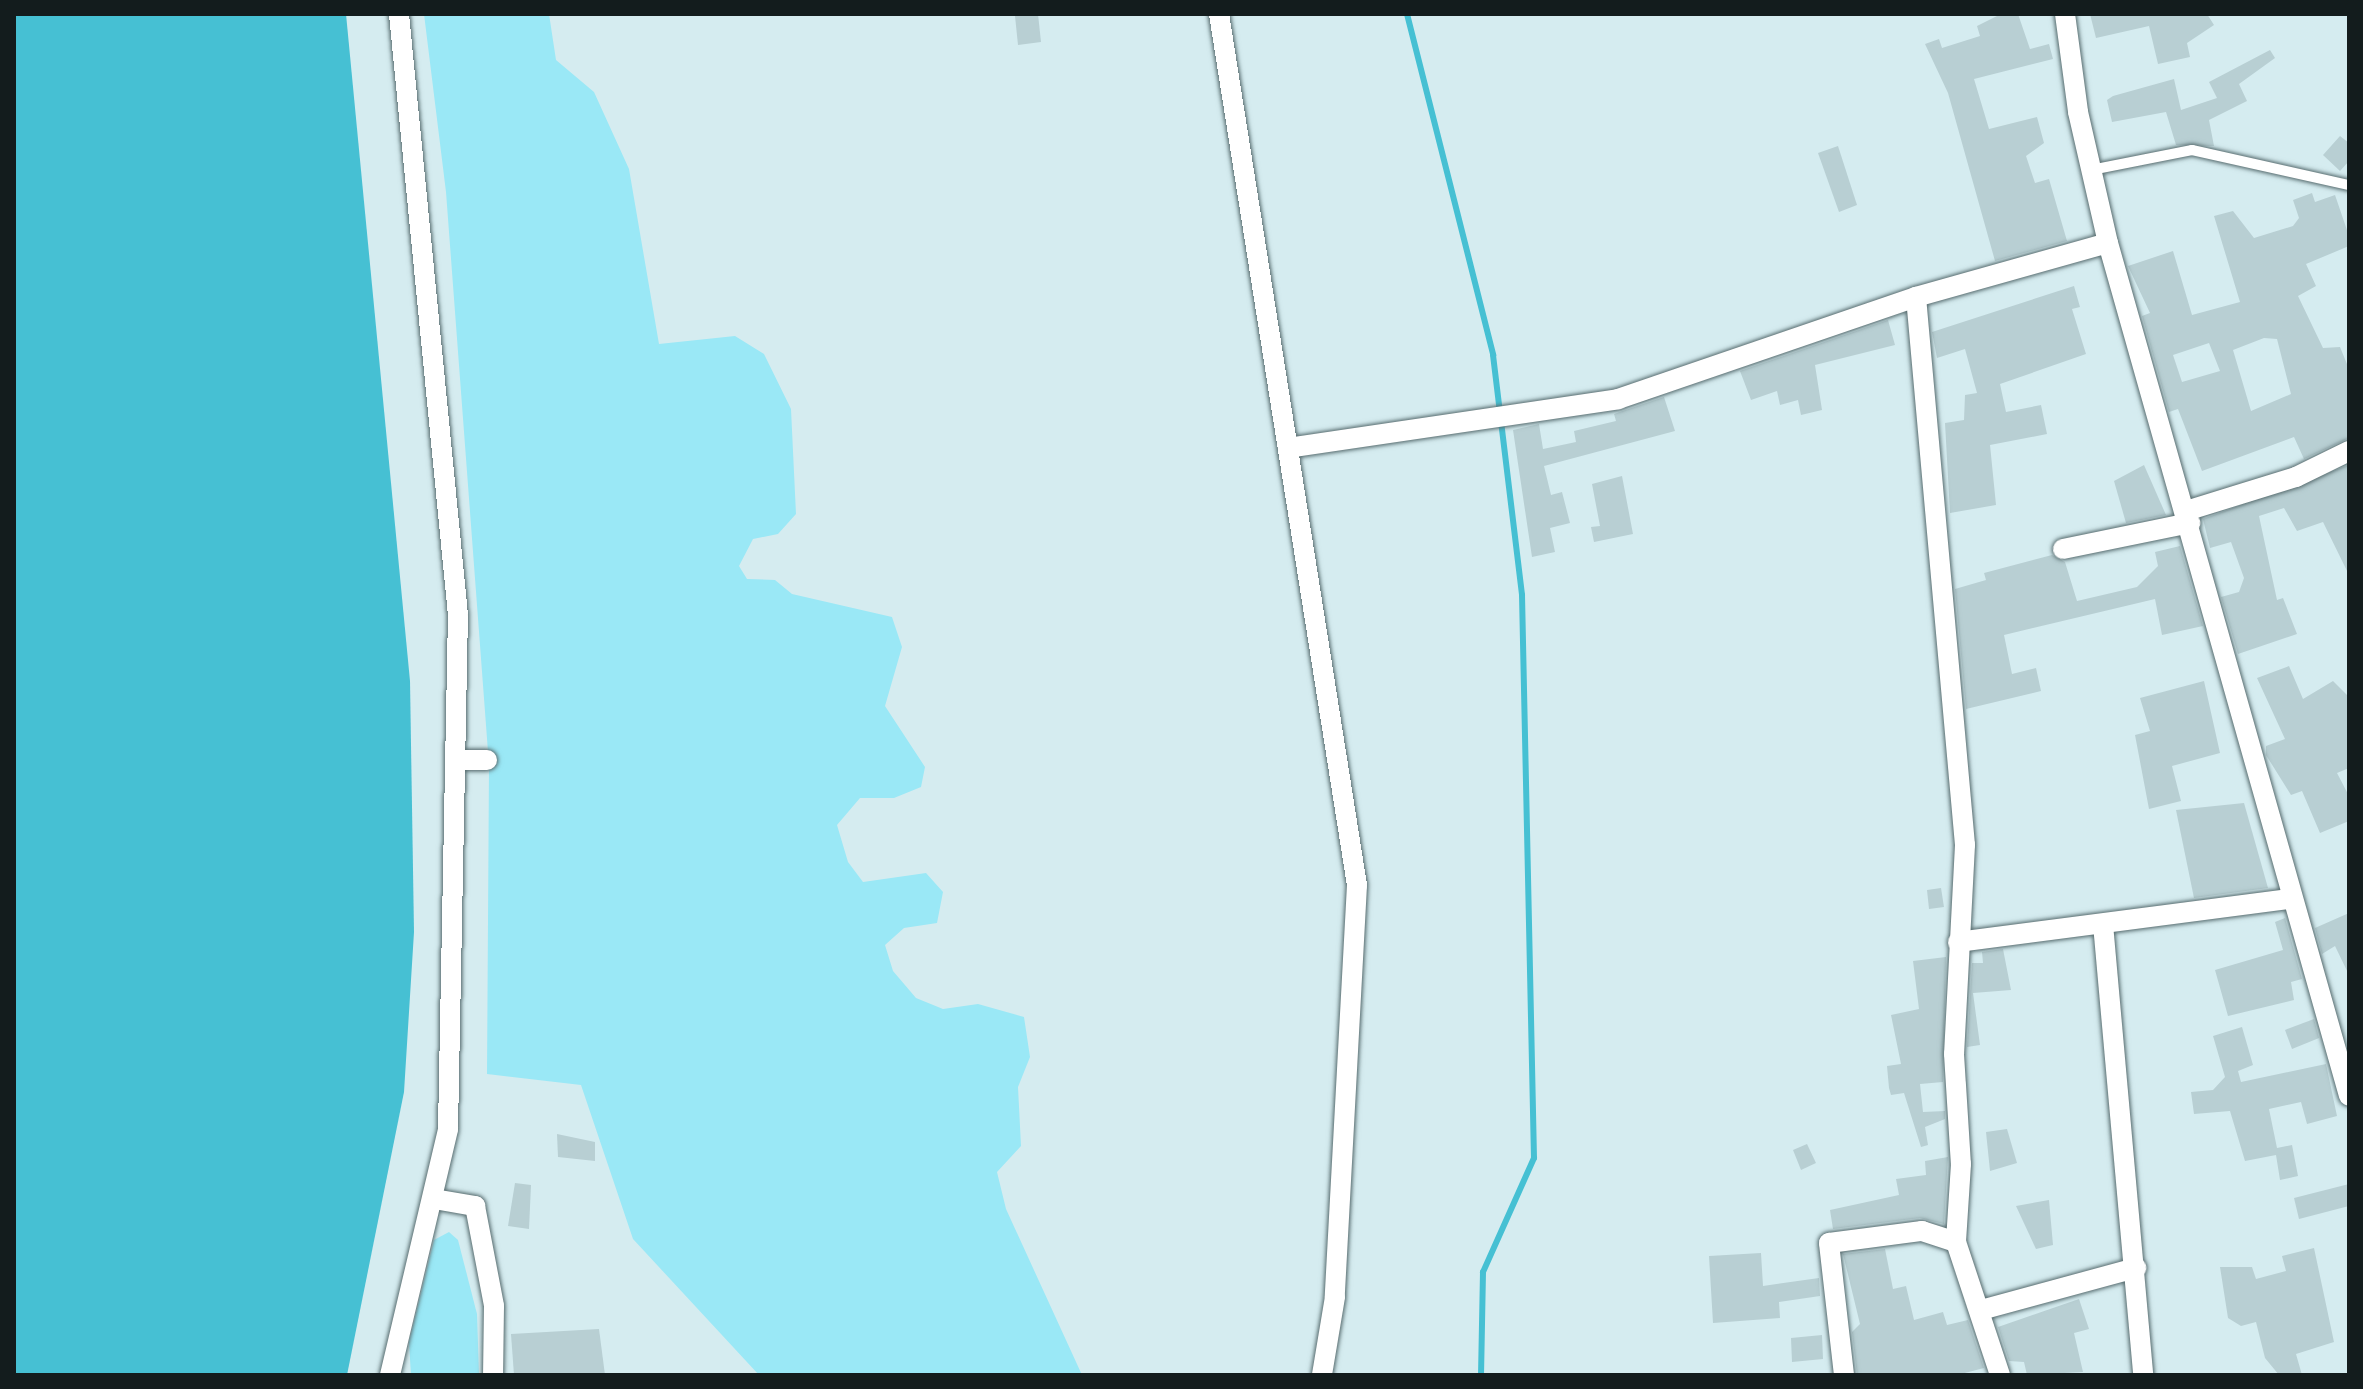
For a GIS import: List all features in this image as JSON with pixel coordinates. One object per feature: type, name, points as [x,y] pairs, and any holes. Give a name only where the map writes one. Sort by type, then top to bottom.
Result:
[{"type":"street","points":[[390,1375],[434,1199],[448,1129],[458,615],[399,14]]},
{"type":"street","points":[[1219,14],[1357,885],[1335,1297],[1322,1375]]},
{"type":"street","points":[[2065,14],[2091,170],[2108,243],[2188,517],[2291,899],[2349,1096]]},
{"type":"street","points":[[1288,448],[1618,399],[1916,297],[2108,243]]},
{"type":"street","points":[[1916,297],[1965,845],[1958,942],[1956,1242],[2000,1375]]},
{"type":"street","points":[[2063,549],[2188,517],[2296,477],[2349,451]]},
{"type":"street","points":[[456,760],[487,760]]},
{"type":"street","points":[[1958,942],[2291,899]]},
{"type":"street","points":[[2103,924],[2136,1268],[2143,1375]]},
{"type":"street","points":[[434,1199],[475,1206],[494,1306],[493,1375]]},
{"type":"street","points":[[1844,1375],[1829,1243],[1922,1231],[1956,1242]]},
{"type":"street","points":[[1981,1310],[2136,1268]]},
{"type":"lane","points":[[2091,170],[2192,150],[2349,185]]},
{"type":"shaded area","points":[[14,14],[346,14],[410,681],[414,932],[404,1092],[347,1375],[14,1375]]},
{"type":"shaded area","points":[[424,14],[549,14],[556,60],[594,92],[629,169],[659,344],[735,336],[764,354],[791,409],[796,514],[778,534],[753,539],[739,566],[747,579],[775,580],[792,594],[892,617],[902,647],[885,706],[925,767],[921,787],[894,798],[860,798],[837,825],[848,862],[863,882],[926,873],[943,892],[937,923],[904,928],[885,945],[893,971],[916,998],[943,1009],[978,1004],[1024,1017],[1030,1057],[1018,1087],[1021,1146],[997,1172],[1006,1209],[1082,1375],[759,1375],[633,1239],[581,1085],[487,1074],[489,765],[446,192]]},
{"type":"shaded area","points":[[449,1232],[458,1240],[477,1314],[479,1375],[411,1375],[409,1342],[434,1240]]},
{"type":"building","points":[[1038,14],[1041,42],[1018,45],[1015,16]]},
{"type":"building","points":[[2001,14],[2018,14],[2030,49],[2049,44],[2053,59],[1974,79],[1989,129],[2037,117],[2044,143],[2026,156],[2035,183],[2049,179],[2067,241],[1995,261],[1948,93],[1925,44],[1939,39],[1942,48],[1980,36],[1977,26]]},
{"type":"building","points":[[2090,14],[2207,14],[2214,25],[2187,43],[2190,57],[2158,64],[2149,26],[2096,38]]},
{"type":"building","points":[[2270,50],[2275,58],[2239,84],[2247,101],[2209,120],[2214,146],[2176,145],[2166,112],[2112,122],[2107,100],[2113,96],[2174,79],[2181,110],[2217,98],[2209,82]]},
{"type":"building","points":[[2340,136],[2349,143],[2349,161],[2340,171],[2323,155]]},
{"type":"building","points":[[1838,146],[1857,205],[1839,212],[1818,153]]},
{"type":"building","points":[[2312,193],[2315,202],[2335,195],[2349,236],[2349,246],[2306,264],[2316,286],[2298,296],[2323,348],[2340,347],[2349,369],[2349,438],[2304,459],[2294,437],[2202,471],[2178,409],[2169,412],[2142,316],[2150,313],[2128,266],[2173,251],[2192,315],[2240,302],[2214,216],[2233,211],[2254,238],[2293,226],[2299,218],[2293,200]],"holes":[[[2264,338],[2277,339],[2291,394],[2251,411],[2233,350]],[[2209,343],[2220,371],[2182,382],[2173,355]]]},
{"type":"building","points":[[2074,286],[2080,307],[2072,309],[2086,354],[2000,384],[2006,412],[2041,405],[2047,434],[1990,445],[1996,505],[1950,513],[1945,423],[1964,420],[1965,395],[1977,393],[1965,349],[1937,358],[1932,332]]},
{"type":"building","points":[[1888,320],[1895,345],[1815,365],[1822,410],[1801,415],[1798,400],[1780,405],[1777,391],[1751,400],[1740,371]]},
{"type":"building","points":[[1664,397],[1675,431],[1544,466],[1551,495],[1562,492],[1570,523],[1550,528],[1555,552],[1532,557],[1513,430],[1539,424],[1543,449],[1576,442],[1574,431],[1616,421],[1614,414]]},
{"type":"building","points":[[2144,465],[2166,515],[2126,523],[2114,481]]},
{"type":"building","points":[[2349,465],[2349,575],[2323,522],[2297,531],[2284,508],[2259,516],[2277,600],[2283,598],[2297,634],[2238,654],[2221,597],[2239,592],[2244,578],[2231,542],[2210,548],[2203,519]]},
{"type":"building","points":[[1622,476],[1633,534],[1594,542],[1591,527],[1600,526],[1592,484]]},
{"type":"building","points":[[2180,546],[2203,626],[2162,635],[2155,599],[2004,635],[2012,674],[2036,668],[2041,691],[1966,709],[1955,589],[1986,580],[1984,573],[2052,555],[2065,562],[2077,601],[2137,587],[2158,566],[2155,552]]},
{"type":"building","points":[[2289,666],[2303,699],[2333,681],[2349,697],[2349,768],[2337,773],[2349,796],[2349,821],[2320,833],[2302,791],[2291,795],[2266,755],[2266,746],[2285,739],[2257,678]]},
{"type":"building","points":[[2204,681],[2220,753],[2172,766],[2181,801],[2149,809],[2135,735],[2150,731],[2140,698]]},
{"type":"building","points":[[2244,803],[2268,888],[2194,898],[2176,810]]},
{"type":"building","points":[[1941,888],[1944,907],[1929,909],[1927,890]]},
{"type":"building","points":[[2349,913],[2349,975],[2335,946],[2322,954],[2315,928]]},
{"type":"building","points":[[2285,918],[2302,979],[2291,982],[2294,1000],[2228,1016],[2215,970],[2283,950],[2275,922]]},
{"type":"building","points":[[2003,949],[2011,990],[1973,993],[1980,1045],[1967,1047],[1972,963],[1983,963],[1982,952]]},
{"type":"building","points":[[1946,957],[1943,1082],[1920,1084],[1923,1112],[1945,1111],[1945,1119],[1925,1127],[1928,1145],[1921,1147],[1904,1093],[1891,1095],[1889,1088],[1887,1066],[1901,1064],[1891,1015],[1919,1009],[1913,961]]},
{"type":"building","points":[[2314,1019],[2319,1038],[2292,1049],[2285,1030]]},
{"type":"building","points":[[2242,1027],[2253,1065],[2238,1071],[2241,1082],[2326,1064],[2337,1116],[2307,1124],[2301,1102],[2269,1109],[2277,1148],[2292,1145],[2298,1176],[2280,1180],[2276,1155],[2245,1161],[2230,1111],[2194,1114],[2191,1092],[2213,1090],[2225,1077],[2213,1036]]},
{"type":"building","points":[[2007,1129],[2017,1163],[1990,1171],[1986,1132]]},
{"type":"building","points":[[557,1134],[595,1142],[595,1161],[558,1157]]},
{"type":"building","points":[[1807,1144],[1816,1163],[1801,1170],[1793,1150]]},
{"type":"building","points":[[1948,1157],[1944,1224],[1920,1218],[1833,1229],[1830,1210],[1899,1195],[1896,1179],[1926,1175],[1925,1161]]},
{"type":"building","points":[[515,1183],[531,1185],[529,1229],[508,1226]]},
{"type":"building","points":[[2349,1184],[2349,1206],[2299,1219],[2294,1198]]},
{"type":"building","points":[[2049,1200],[2053,1245],[2036,1249],[2016,1206]]},
{"type":"building","points":[[2314,1248],[2334,1342],[2296,1354],[2302,1375],[2279,1375],[2265,1358],[2256,1322],[2241,1326],[2228,1318],[2220,1267],[2252,1267],[2256,1279],[2286,1271],[2282,1256]]},
{"type":"building","points":[[1885,1249],[1893,1289],[1906,1286],[1914,1320],[1943,1312],[1947,1325],[1968,1320],[1984,1368],[1957,1375],[1857,1375],[1852,1332],[1860,1324],[1843,1254]]},
{"type":"building","points":[[1761,1253],[1763,1286],[1819,1278],[1820,1296],[1779,1302],[1780,1318],[1713,1323],[1709,1256]]},
{"type":"building","points":[[2079,1299],[2089,1329],[2074,1333],[2083,1372],[2027,1375],[2024,1362],[2009,1361],[1998,1327]]},
{"type":"building","points":[[599,1329],[605,1375],[514,1375],[511,1334]]},
{"type":"building","points":[[1822,1335],[1823,1359],[1792,1362],[1791,1338]]},
{"type":"waterway","points":[[1407,14],[1493,355],[1522,595],[1534,1158],[1483,1272],[1481,1375]]}]
